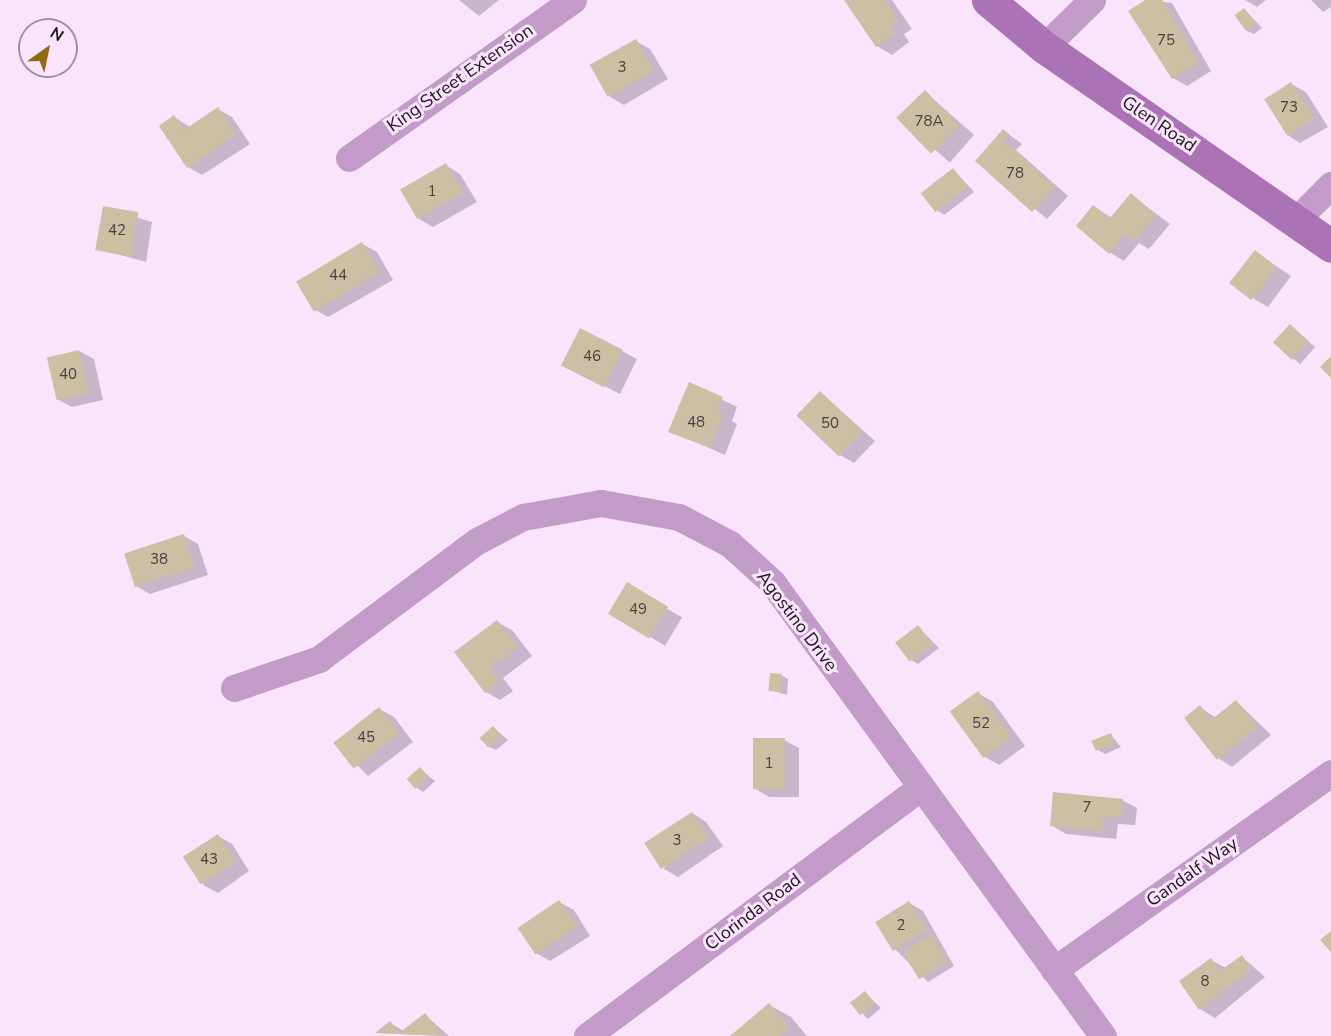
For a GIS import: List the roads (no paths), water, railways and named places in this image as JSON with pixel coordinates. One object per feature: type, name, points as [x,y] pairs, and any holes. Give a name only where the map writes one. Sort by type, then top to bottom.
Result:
[{"type":"street","name":"King Street Extension","points":[[349,158],[573,0]]},
{"type":"street","name":"Glen Road","points":[[988,0],[1044,47],[1297,219],[1331,246]]},
{"type":"street","points":[[1044,47],[1092,0]]},
{"type":"street","points":[[1297,219],[1331,185]]},
{"type":"street","name":"Agostino Drive","points":[[234,688],[319,659],[502,526],[556,507],[624,504],[700,526],[756,566],[1103,1036]]},
{"type":"street","name":"Gandalf Way","points":[[1054,970],[1331,773]]},
{"type":"street","name":"Clorinda Road","points":[[587,1036],[920,788]]}]
